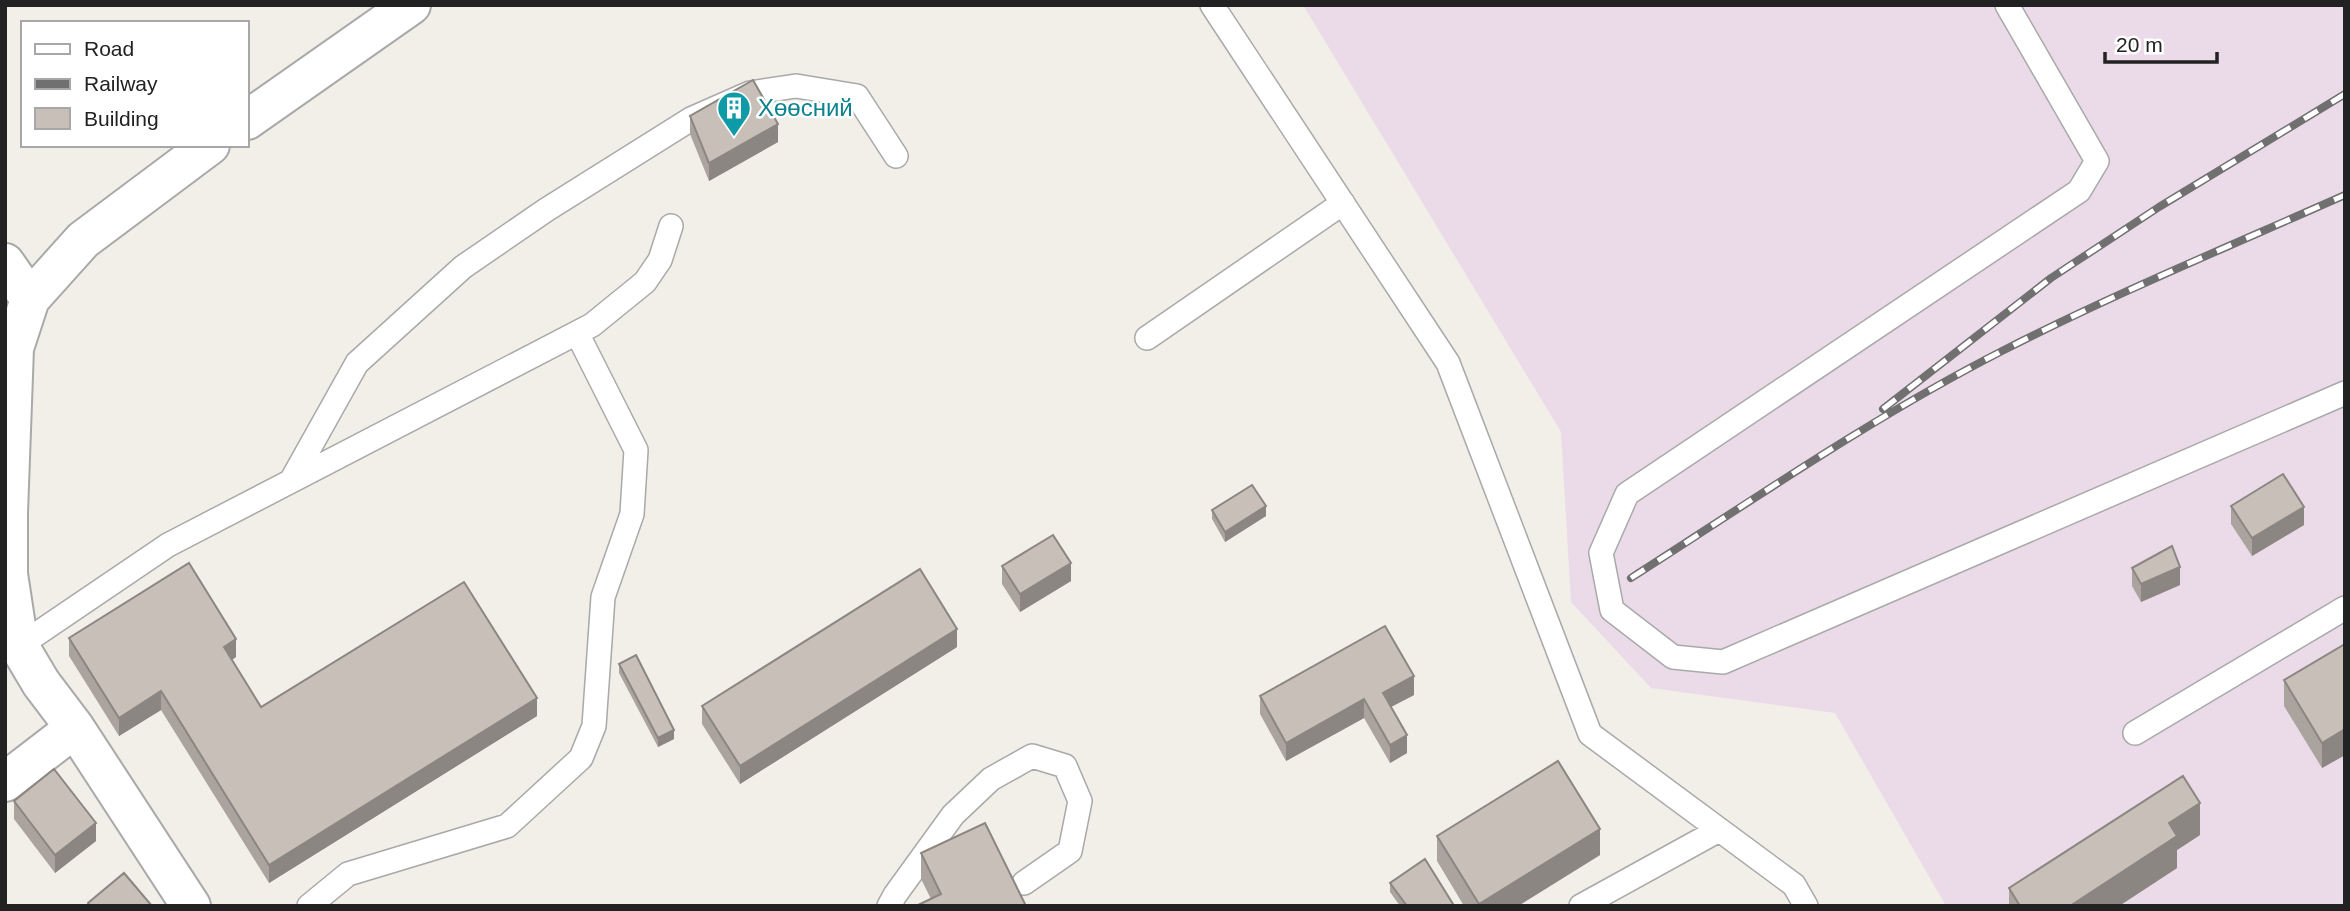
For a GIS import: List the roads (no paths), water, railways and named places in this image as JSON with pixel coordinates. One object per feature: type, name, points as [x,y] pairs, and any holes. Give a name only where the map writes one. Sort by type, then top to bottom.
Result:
[{"type":"street","points":[[248,119],[411,5]]},
{"type":"street","points":[[191,906],[19,646],[8,574],[8,513],[14,348],[30,299],[83,240],[207,147]]},
{"type":"street","points":[[5,263],[30,299]]},
{"type":"street","points":[[5,782],[75,728]]},
{"type":"lane","points":[[1212,5],[1448,363],[1590,734],[1794,886],[1807,906]]},
{"type":"lane","points":[[2007,5],[2097,161],[2079,191],[1627,494],[1601,553],[1612,610],[1673,657],[1723,662],[2345,393]]},
{"type":"lane","points":[[291,481],[358,363],[463,267],[546,209],[691,119],[750,93],[796,86],[857,96],[896,156]]},
{"type":"lane","points":[[1147,338],[1343,203]]},
{"type":"lane","points":[[19,646],[168,545],[592,325],[645,282],[660,260],[671,226]]},
{"type":"lane","points":[[309,906],[348,874],[506,826],[581,758],[594,726],[603,597],[632,514],[636,450],[577,333]]},
{"type":"lane","points":[[2135,733],[2345,608]]},
{"type":"lane","points":[[889,906],[953,816],[991,779],[1032,756],[1065,766],[1080,801],[1070,851],[1024,883]]},
{"type":"lane","points":[[1581,906],[1719,830]]},
{"type":"railway","points":[[1883,409],[2051,278],[2159,207],[2345,94]]},
{"type":"railway","points":[[1631,578],[1907,403],[2002,351],[2172,271],[2345,195]]},
{"type":"place","name":"Хөөсний","points":[[734,138]]}]
